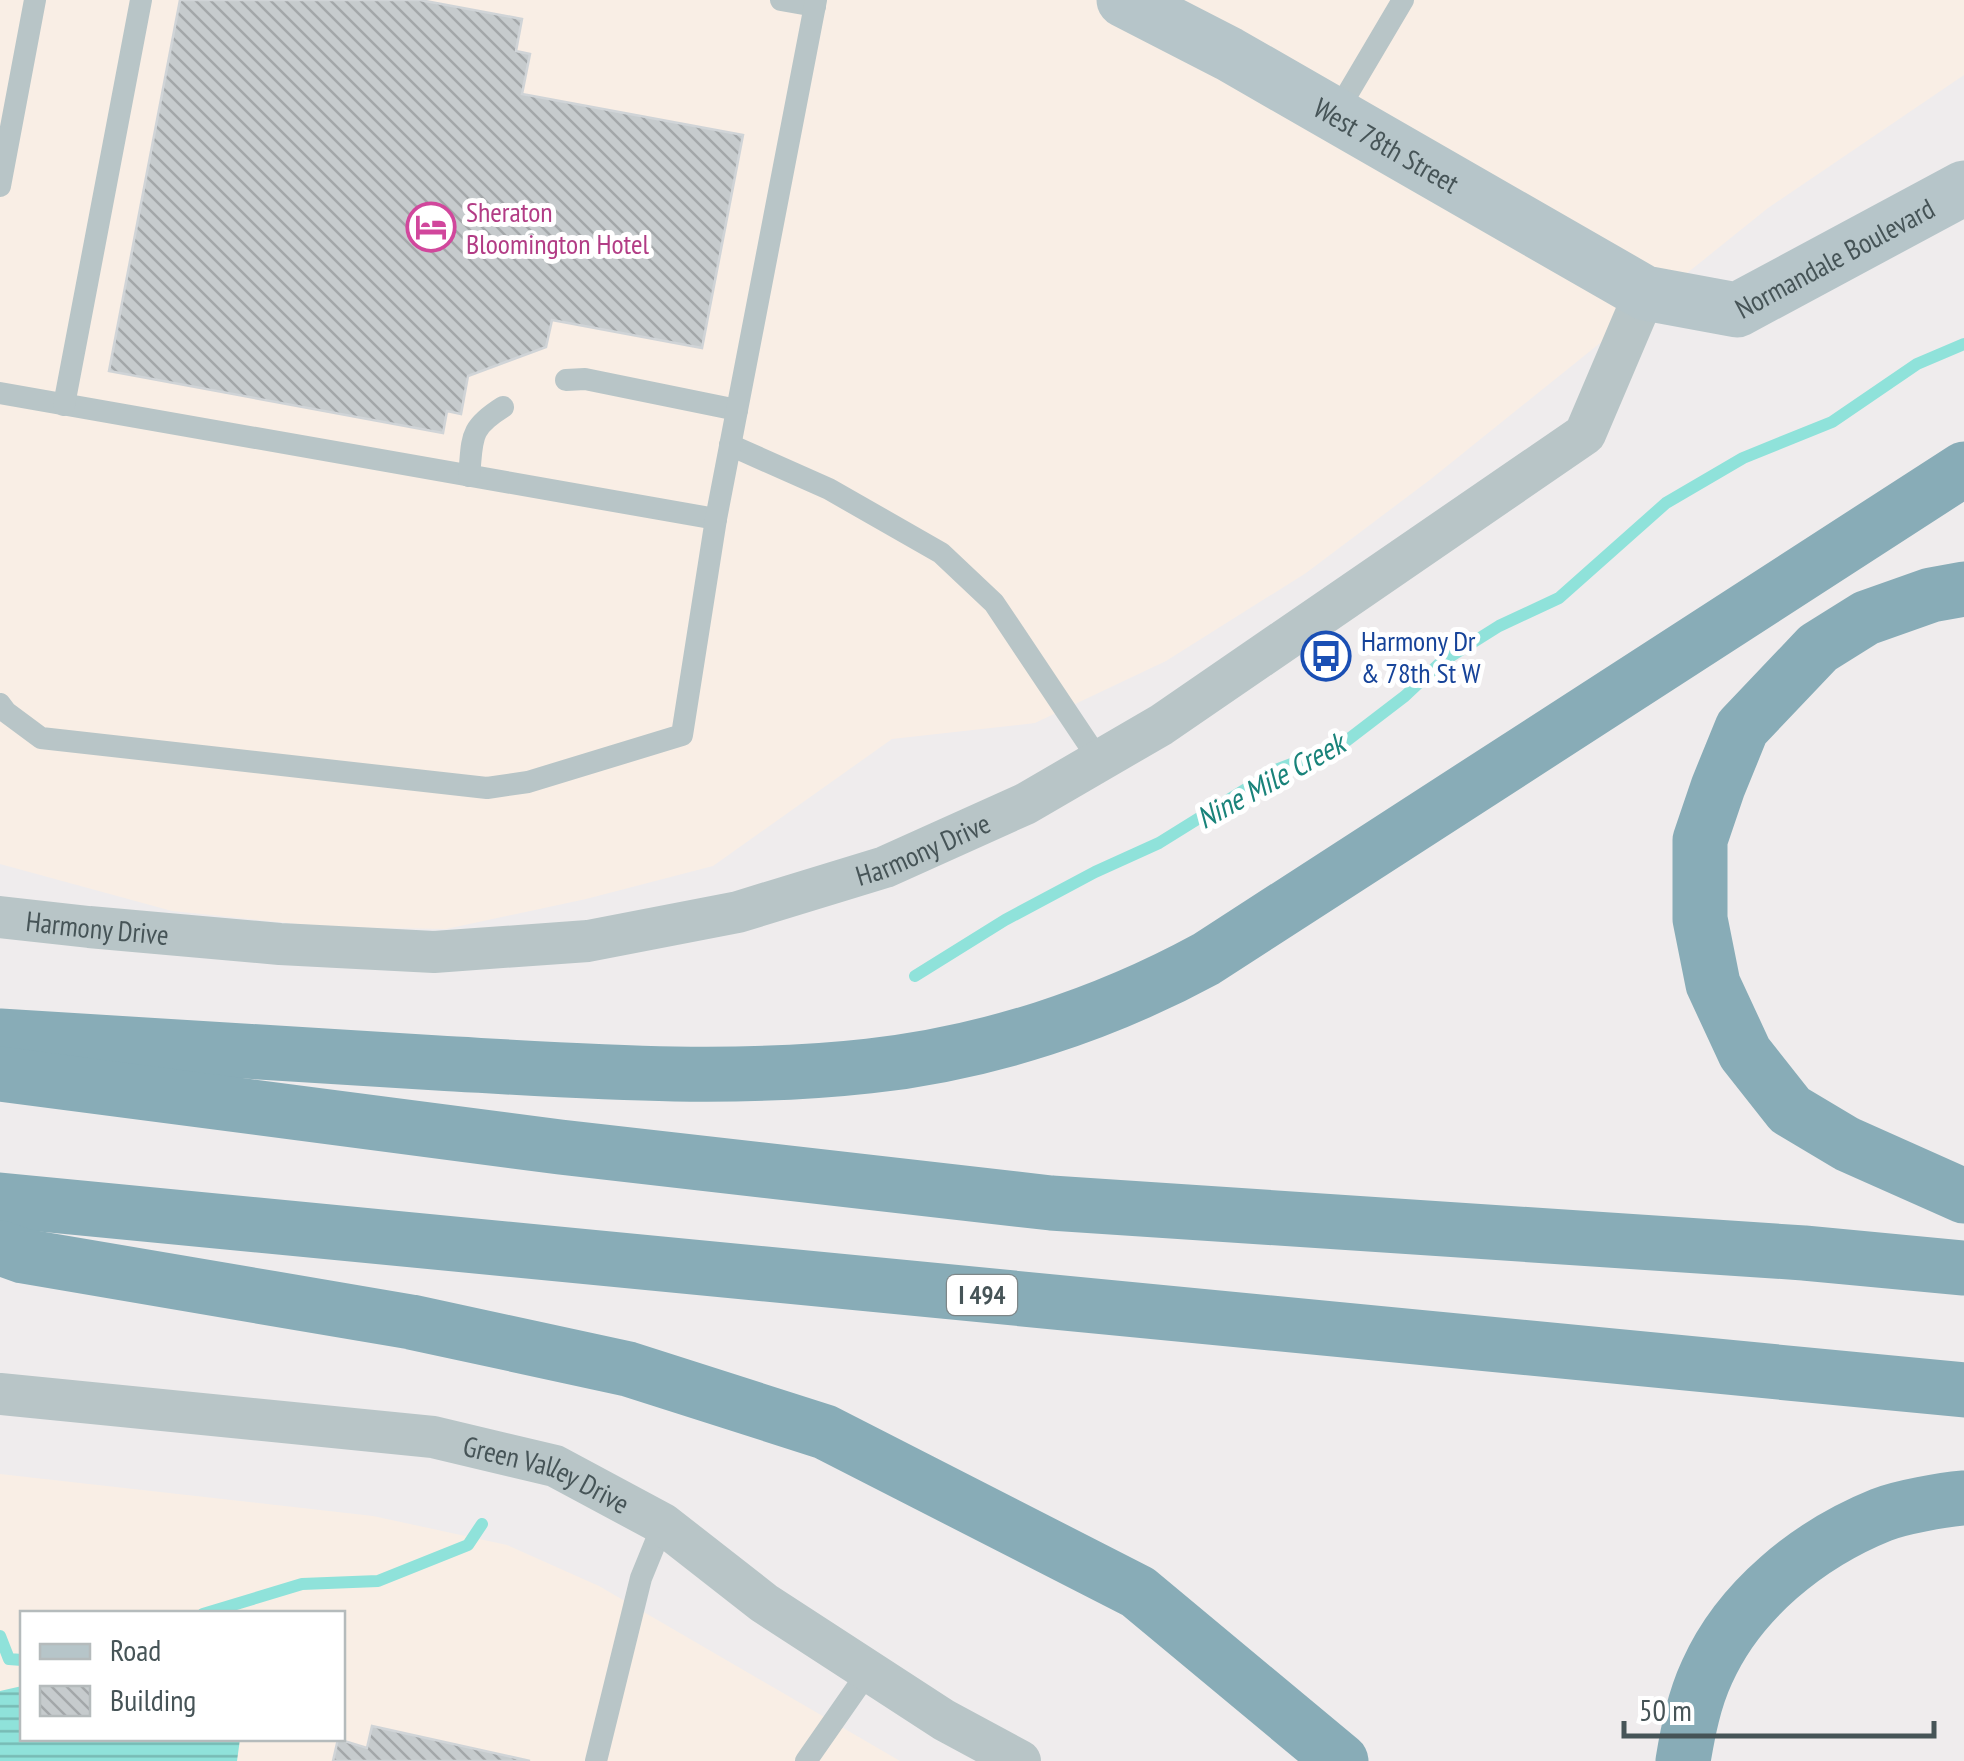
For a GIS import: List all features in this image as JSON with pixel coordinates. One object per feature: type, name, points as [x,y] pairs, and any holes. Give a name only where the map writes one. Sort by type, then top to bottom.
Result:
[{"type":"highway","points":[[0,1036],[586,1071],[746,1074],[870,1066],[990,1044],[1050,1027],[1159,984],[1206,959],[1964,468]]},
{"type":"highway","points":[[1964,589],[1931,595],[1866,618],[1818,648],[1742,728],[1700,840],[1700,919],[1713,984],[1745,1054],[1790,1110],[1846,1144],[1964,1196]]},
{"type":"highway","points":[[0,1074],[560,1147],[1051,1203],[1804,1253],[1964,1268]]},
{"type":"highway","name":"I 494","points":[[0,1200],[1964,1390]]},
{"type":"highway","points":[[0,1248],[23,1256],[410,1322],[628,1369],[825,1432],[1138,1592],[1341,1761]]},
{"type":"highway","points":[[1682,1761],[1689,1724],[1707,1671],[1738,1620],[1774,1582],[1822,1544],[1883,1514],[1964,1498]]},
{"type":"street","name":"West 78th Street","points":[[1124,0],[1229,54],[1645,293]]},
{"type":"street","name":"Normandale Boulevard","points":[[1645,293],[1737,310],[1964,188]]},
{"type":"street","name":"Harmony Drive","points":[[0,916],[280,944],[434,952],[588,942],[738,912],[885,867],[1025,804],[1161,725],[1585,434],[1645,293]]},
{"type":"street","name":"Green Valley Drive","points":[[0,1394],[433,1437],[556,1466],[664,1524],[764,1604],[944,1720],[1020,1761]]},
{"type":"lane","points":[[0,186],[34,0]]},
{"type":"lane","points":[[64,405],[141,0]]},
{"type":"lane","points":[[0,704],[40,738],[487,788],[528,782],[682,735],[716,519],[815,3],[781,0]]},
{"type":"lane","points":[[1334,115],[1403,0]]},
{"type":"lane","points":[[566,380],[585,379],[737,410]]},
{"type":"lane","points":[[0,394],[716,519]]},
{"type":"lane","points":[[468,476],[474,435],[483,420],[503,407]]},
{"type":"lane","points":[[730,445],[830,489],[941,552],[994,602],[1099,760]]},
{"type":"lane","points":[[596,1761],[642,1578],[664,1524]]},
{"type":"lane","points":[[806,1761],[868,1672]]},
{"type":"shaded area","points":[[0,0],[1964,0],[1964,75],[1768,208],[1431,479],[1306,573],[1166,661],[1035,723],[892,739],[713,866],[446,929],[327,927],[172,911],[0,864]]},
{"type":"shaded area","points":[[0,1474],[373,1516],[507,1545],[599,1586],[900,1761],[0,1761]]},
{"type":"water","points":[[20,1686],[20,1741],[240,1741],[237,1761],[0,1761],[0,1691]]},
{"type":"building","name":"Sheraton Bloomington Hotel","points":[[180,0],[420,0],[522,19],[516,51],[530,54],[522,94],[743,135],[702,348],[552,320],[546,347],[468,376],[461,414],[447,411],[443,433],[109,371]]},
{"type":"building","points":[[372,1726],[530,1761],[333,1761],[338,1741],[367,1748]]},
{"type":"waterway","name":"Nine Mile Creek","points":[[915,976],[1005,920],[1159,843],[1278,769],[1341,745],[1405,696],[1440,663],[1499,626],[1559,598],[1666,503],[1743,458],[1832,422],[1917,364],[1964,344]]},
{"type":"waterway","name":"Nine Mile Creek","points":[[213,1611],[302,1584],[378,1581],[468,1545],[482,1524]]},
{"type":"waterway","name":"Nine Mile Creek","points":[[0,1636],[9,1659],[20,1660]]},
{"type":"place","name":"Sheraton Bloomington Hotel","points":[[431,227]]},
{"type":"place","name":"Harmony Dr & 78th St W","points":[[1326,656]]}]
